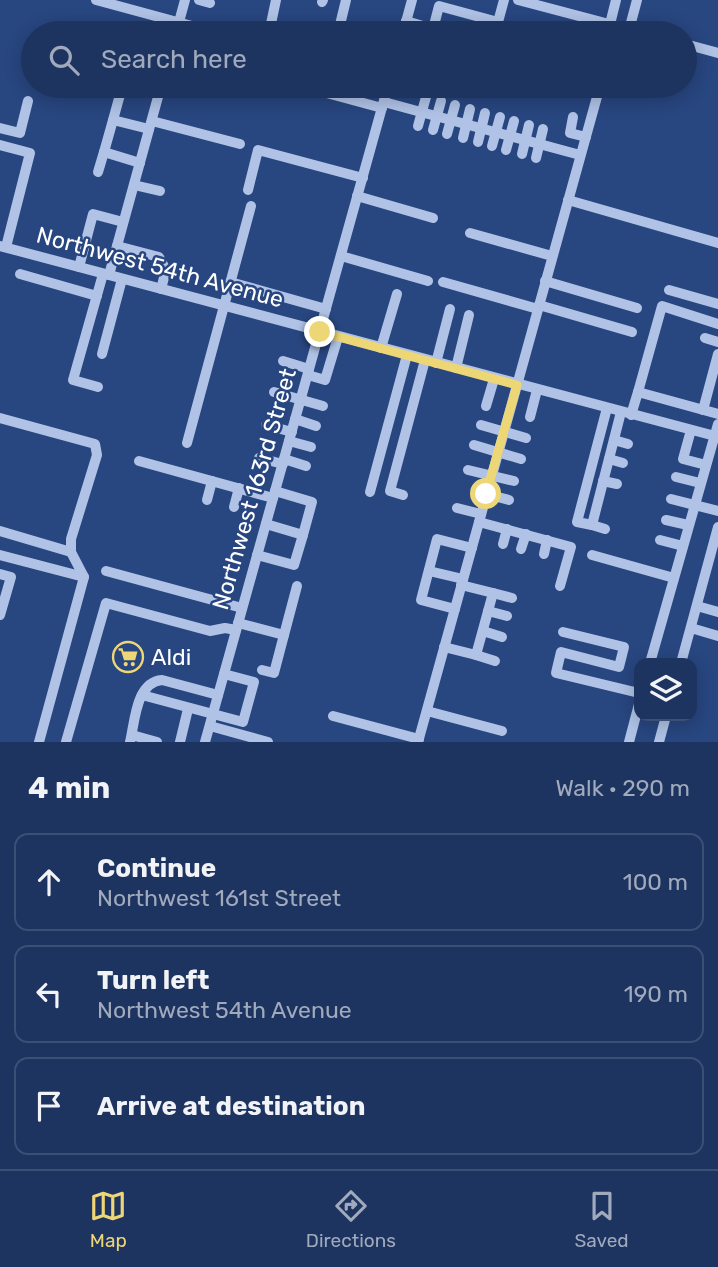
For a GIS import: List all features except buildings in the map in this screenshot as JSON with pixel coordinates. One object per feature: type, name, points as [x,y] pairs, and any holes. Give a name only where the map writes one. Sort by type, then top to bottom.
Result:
[{"type":"street","points":[[96,0],[158,21]]},
{"type":"street","points":[[180,21],[185,0]]},
{"type":"street","points":[[272,21],[276,0]]},
{"type":"street","points":[[341,21],[346,0]]},
{"type":"street","points":[[406,21],[412,0]]},
{"type":"street","points":[[498,21],[504,0]]},
{"type":"street","points":[[518,0],[590,21]]},
{"type":"street","points":[[614,21],[616,0]]},
{"type":"street","points":[[631,21],[637,0]]},
{"type":"street","points":[[435,21],[439,5],[495,21]]},
{"type":"street","points":[[697,47],[718,53]]},
{"type":"street","points":[[98,172],[119,98]]},
{"type":"street","points":[[98,387],[74,380],[97,296],[117,246],[158,98]]},
{"type":"street","points":[[353,98],[422,112],[580,155]]},
{"type":"street","name":"Northwest 163rd Street","points":[[205,742],[385,98]]},
{"type":"street","points":[[418,126],[426,98]]},
{"type":"street","points":[[333,716],[419,740],[596,98]]},
{"type":"street","points":[[0,128],[20,133],[28,101]]},
{"type":"street","points":[[433,130],[441,101]]},
{"type":"street","points":[[447,134],[455,105]]},
{"type":"street","points":[[463,138],[470,109]]},
{"type":"street","points":[[478,142],[485,113]]},
{"type":"street","points":[[492,146],[500,117]]},
{"type":"street","points":[[573,117],[570,133],[586,137]]},
{"type":"street","points":[[113,120],[240,144]]},
{"type":"street","points":[[506,150],[514,121]]},
{"type":"street","points":[[522,154],[529,125]]},
{"type":"street","points":[[536,158],[543,129]]},
{"type":"street","points":[[0,145],[30,153],[3,247]]},
{"type":"street","points":[[248,190],[258,150],[363,178]]},
{"type":"street","points":[[104,152],[140,163]]},
{"type":"street","points":[[134,185],[160,191]]},
{"type":"street","points":[[357,196],[433,218]]},
{"type":"street","points":[[568,200],[718,243]]},
{"type":"street","points":[[187,443],[250,206]]},
{"type":"street","points":[[79,267],[93,214],[124,222]]},
{"type":"street","points":[[470,233],[552,256]]},
{"type":"street","points":[[117,246],[159,257],[166,270],[161,289]]},
{"type":"street","name":"Northwest 54th Avenue","points":[[3,247],[715,436]]},
{"type":"street","points":[[341,256],[428,281]]},
{"type":"street","points":[[20,274],[97,296]]},
{"type":"street","points":[[102,354],[122,279]]},
{"type":"street","points":[[545,281],[637,308]]},
{"type":"street","points":[[230,282],[326,309]]},
{"type":"street","points":[[443,282],[632,332]]},
{"type":"street","points":[[669,290],[718,304]]},
{"type":"street","points":[[381,348],[397,294]]},
{"type":"street","points":[[294,325],[300,302]]},
{"type":"street","points":[[592,525],[614,440],[638,392],[662,306],[718,324]]},
{"type":"street","points":[[403,495],[390,491],[430,362],[450,309]]},
{"type":"street","points":[[456,369],[469,315]]},
{"type":"street","points":[[283,361],[325,380],[338,337]]},
{"type":"street","points":[[705,338],[718,342]]},
{"type":"street","points":[[703,410],[718,354]]},
{"type":"street","points":[[370,492],[407,355]]},
{"type":"street","points":[[486,406],[494,379]]},
{"type":"street","points":[[530,417],[537,390]]},
{"type":"street","points":[[274,392],[323,405]]},
{"type":"street","points":[[638,392],[718,414]]},
{"type":"street","points":[[605,529],[577,522],[607,408]]},
{"type":"street","points":[[0,418],[95,444],[97,455],[71,539],[71,552],[84,578],[39,742]]},
{"type":"street","points":[[295,419],[316,426]]},
{"type":"street","points":[[651,658],[718,424]]},
{"type":"street","points":[[266,425],[311,447]]},
{"type":"street","points":[[481,425],[526,438]]},
{"type":"street","points":[[691,430],[683,459],[706,465]]},
{"type":"street","points":[[614,440],[628,444]]},
{"type":"street","points":[[474,445],[521,459]]},
{"type":"street","points":[[402,447],[414,451]]},
{"type":"street","points":[[259,458],[306,466]]},
{"type":"street","points":[[609,460],[623,463]]},
{"type":"street","points":[[139,461],[239,488],[312,502],[294,565],[257,555]]},
{"type":"street","points":[[396,470],[408,474]]},
{"type":"street","points":[[468,470],[514,481]]},
{"type":"street","points":[[676,477],[701,484]]},
{"type":"street","points":[[207,500],[212,481]]},
{"type":"street","points":[[603,481],[617,484]]},
{"type":"street","points":[[234,507],[239,488]]},
{"type":"street","points":[[486,494],[509,500]]},
{"type":"street","points":[[671,499],[718,511]]},
{"type":"street","points":[[598,502],[611,505]]},
{"type":"street","points":[[457,508],[507,529],[571,547],[560,586]]},
{"type":"street","points":[[666,520],[688,526]]},
{"type":"street","points":[[266,524],[303,535]]},
{"type":"street","points":[[682,658],[718,527]]},
{"type":"street","points":[[503,544],[507,529]]},
{"type":"street","points":[[0,531],[71,552]]},
{"type":"street","points":[[521,549],[526,534]]},
{"type":"street","points":[[455,609],[421,600],[438,539],[471,548]]},
{"type":"street","points":[[544,554],[547,540]]},
{"type":"street","points":[[660,540],[683,546]]},
{"type":"street","points":[[0,555],[84,578]]},
{"type":"street","points":[[592,555],[674,578]]},
{"type":"street","points":[[106,571],[242,608]]},
{"type":"street","points":[[429,571],[512,598]]},
{"type":"street","points":[[0,574],[11,577],[0,615]]},
{"type":"street","points":[[262,670],[274,673],[298,586]]},
{"type":"street","points":[[476,655],[493,593]]},
{"type":"street","points":[[65,742],[106,603],[210,631],[237,626],[284,635]]},
{"type":"street","points":[[697,606],[718,612]]},
{"type":"street","points":[[488,611],[507,616]]},
{"type":"street","points":[[691,628],[718,636]]},
{"type":"street","points":[[483,631],[502,637]]},
{"type":"street","points":[[563,632],[624,647],[614,687]]},
{"type":"street","points":[[444,647],[495,661]]},
{"type":"street","points":[[266,652],[279,655]]},
{"type":"street","points":[[619,667],[561,652],[556,673],[634,692]]},
{"type":"street","points":[[142,695],[243,722],[254,682],[224,674]]},
{"type":"street","points":[[152,741],[131,738],[147,685],[162,680],[218,695]]},
{"type":"street","points":[[180,742],[188,709]]},
{"type":"street","points":[[427,711],[502,731]]},
{"type":"street","points":[[629,742],[635,721]]},
{"type":"street","points":[[659,742],[665,721]]},
{"type":"street","points":[[209,726],[261,741]]},
{"type":"place","name":"Aldi","points":[[128,657]]},
{"type":"route","points":[[320,332],[517,385],[486,494]]}]
